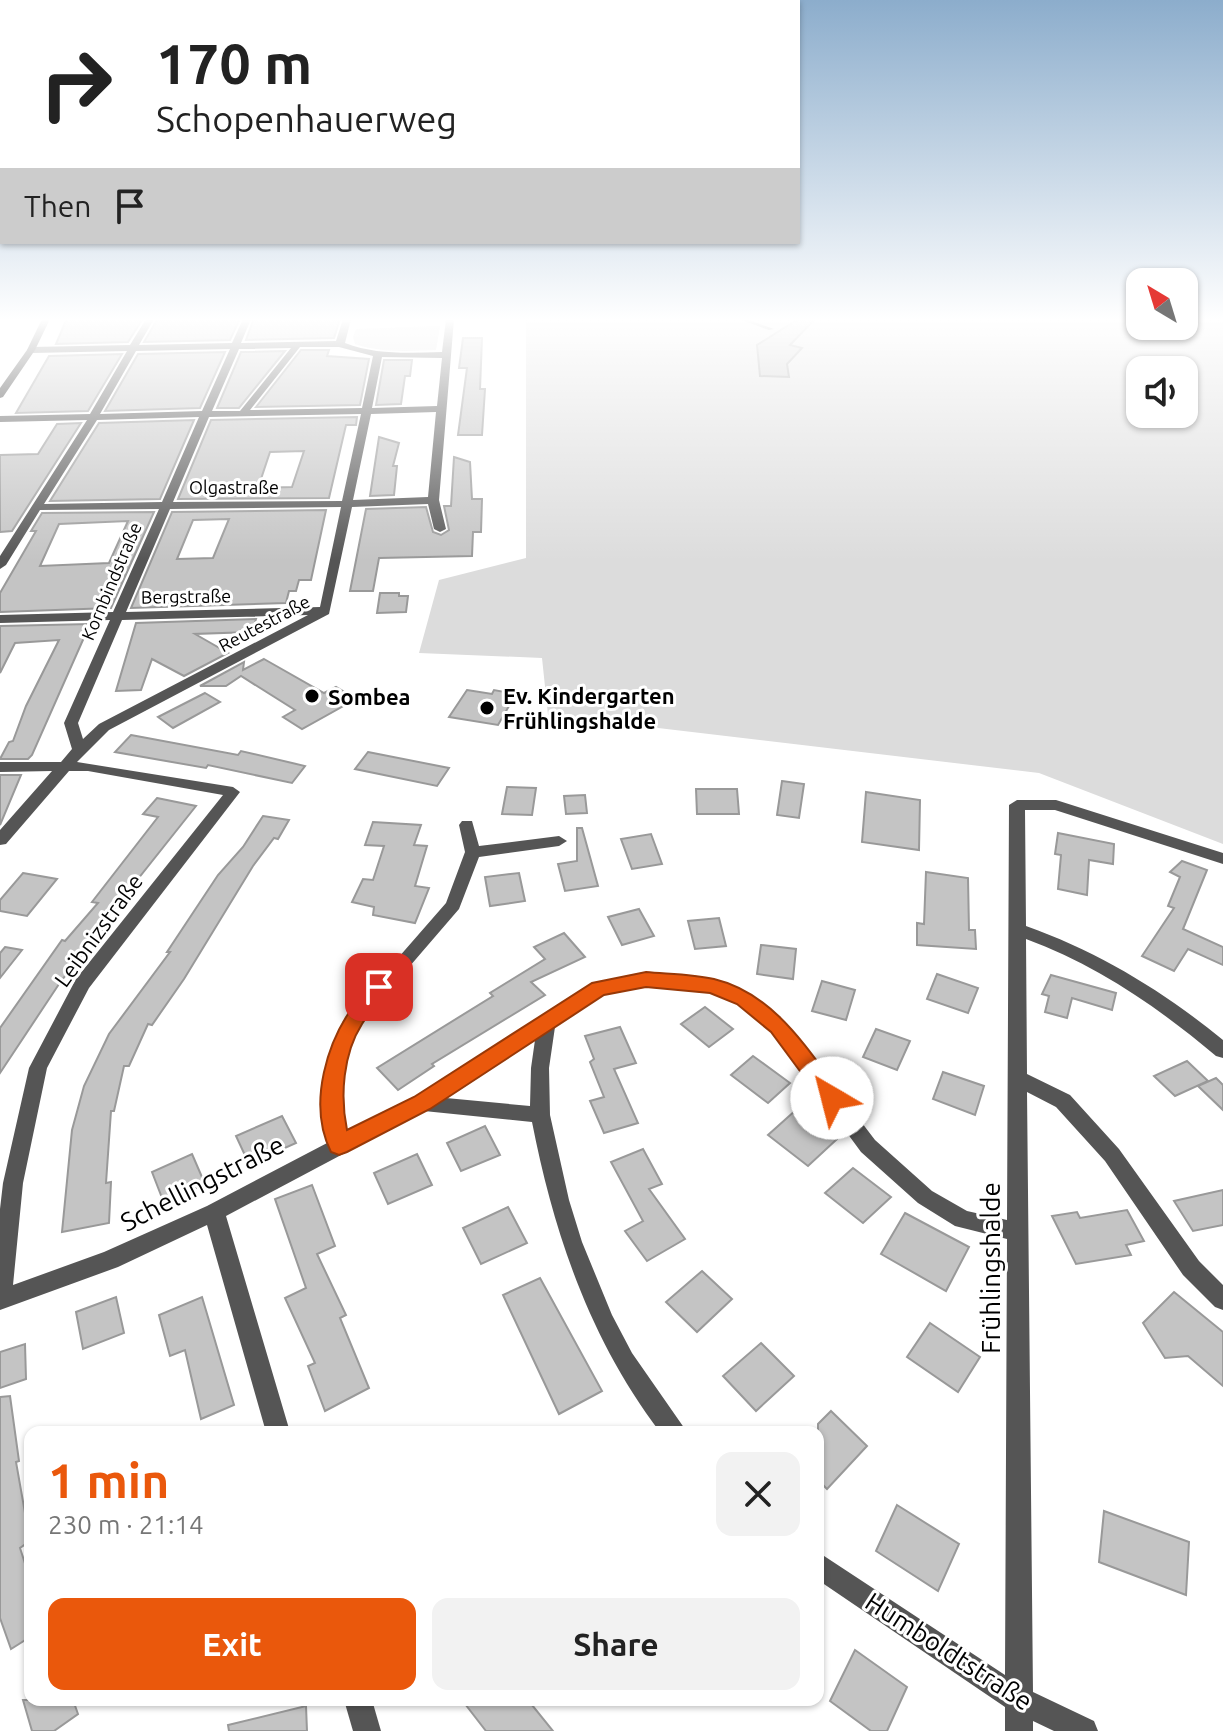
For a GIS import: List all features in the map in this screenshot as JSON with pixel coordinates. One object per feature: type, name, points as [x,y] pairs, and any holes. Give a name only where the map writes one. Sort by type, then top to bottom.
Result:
[{"type":"street","points":[[0,565],[104,400]]},
{"type":"street","name":"Kornbindstraße","points":[[79,750],[71,723],[212,400]]},
{"type":"street","points":[[242,414],[254,400]]},
{"type":"street","name":"Reutestraße","points":[[79,750],[104,727],[325,611],[345,504],[369,400]]},
{"type":"street","points":[[440,529],[433,500],[443,400]]},
{"type":"street","points":[[0,419],[442,409]]},
{"type":"street","name":"Olgastraße","points":[[35,507],[345,504],[433,500]]},
{"type":"street","name":"Bergstraße","points":[[0,619],[325,611]]},
{"type":"street","points":[[0,840],[79,750]]},
{"type":"street","points":[[0,767],[69,764]]},
{"type":"street","name":"Leibnizstraße","points":[[0,1300],[13,1183],[38,1068],[82,984],[233,792],[69,764]]},
{"type":"street","name":"Frühlingshalde","points":[[1019,1731],[1017,805],[1056,805],[1223,859]]},
{"type":"street","points":[[339,1145],[333,1114],[335,1064],[352,1021],[453,905],[473,852],[467,825]]},
{"type":"street","points":[[473,852],[559,841]]},
{"type":"street","points":[[1017,929],[1053,941],[1138,985],[1180,1014],[1223,1051]]},
{"type":"street","name":"Schellingstraße","points":[[0,1300],[110,1260],[214,1212],[422,1103],[599,989],[646,980],[712,986],[744,999],[779,1027],[868,1146],[925,1197],[962,1219],[1018,1232]]},
{"type":"street","points":[[546,1023],[540,1068],[540,1115],[569,1243],[611,1338],[671,1426]]},
{"type":"street","points":[[1018,1078],[1063,1101],[1112,1155],[1191,1268],[1223,1300]]},
{"type":"street","points":[[422,1103],[540,1115]]},
{"type":"street","points":[[214,1212],[276,1426]]},
{"type":"street","name":"Humboldtstraße","points":[[824,1569],[1019,1700],[1084,1731]]},
{"type":"street","points":[[360,1706],[367,1731]]},
{"type":"shaded area","points":[[526,400],[1126,400],[1126,428],[1198,428],[1198,400],[1223,400],[1223,844],[1039,773],[548,715],[542,658],[419,653],[439,580],[526,558]]},
{"type":"building","points":[[24,400],[95,400],[88,411],[16,413]]},
{"type":"building","points":[[111,400],[204,400],[200,408],[105,411]]},
{"type":"building","points":[[221,400],[246,400],[239,408],[217,408]]},
{"type":"building","points":[[262,400],[361,400],[360,405],[256,407]]},
{"type":"building","points":[[377,400],[402,400],[401,404],[376,405]]},
{"type":"building","points":[[463,400],[484,400],[482,435],[458,435]]},
{"type":"building","points":[[357,417],[356,425],[346,425],[329,498],[178,499],[211,420]],"holes":[[[304,451],[292,487],[258,488],[270,452]]]},
{"type":"building","points":[[194,420],[160,499],[50,501],[99,423]]},
{"type":"building","points":[[81,423],[12,531],[0,532],[0,455],[38,454],[57,424]]},
{"type":"building","points":[[379,437],[399,443],[393,466],[397,466],[394,495],[370,496]]},
{"type":"building","points":[[454,457],[470,462],[472,499],[482,499],[481,532],[473,532],[472,556],[379,558],[373,591],[350,591],[366,509],[426,507],[433,532],[441,535],[449,530],[444,506],[451,506]]},
{"type":"building","points":[[326,510],[311,580],[299,580],[296,591],[289,591],[286,603],[131,608],[172,512]],"holes":[[[229,519],[213,558],[177,559],[193,520]]]},
{"type":"building","points":[[154,512],[111,608],[0,612],[0,593],[36,531],[31,531],[42,513]],"holes":[[[128,521],[109,563],[40,566],[59,524]]]},
{"type":"building","points":[[380,593],[408,596],[406,612],[377,613]]},
{"type":"building","points":[[256,619],[252,632],[195,634],[228,653],[184,676],[152,659],[141,690],[116,691],[136,623]]},
{"type":"building","points":[[90,624],[32,755],[28,759],[0,759],[9,742],[13,741],[26,706],[59,640],[15,643],[0,673],[0,626]]},
{"type":"building","name":"Sombea","points":[[264,659],[324,693],[336,687],[356,699],[302,729],[283,717],[295,710],[241,676],[226,686],[200,686],[244,662],[243,670]]},
{"type":"building","points":[[467,690],[516,694],[498,725],[449,717]]},
{"type":"building","points":[[205,693],[220,702],[173,728],[158,717]]},
{"type":"building","points":[[131,735],[238,755],[241,751],[305,766],[292,783],[208,765],[206,768],[115,752]]},
{"type":"building","points":[[368,752],[449,768],[437,786],[355,769]]},
{"type":"building","points":[[0,775],[21,775],[0,825]]},
{"type":"building","points":[[782,781],[804,784],[799,818],[777,815]]},
{"type":"building","points":[[507,787],[536,788],[532,815],[502,814]]},
{"type":"building","points":[[696,789],[737,789],[739,814],[697,814]]},
{"type":"building","points":[[866,792],[920,800],[919,850],[862,842]]},
{"type":"building","points":[[585,795],[587,813],[566,814],[564,796]]},
{"type":"building","points":[[157,798],[196,806],[107,918],[111,919],[61,981],[0,1073],[0,1028],[62,940],[65,941],[98,903],[92,902],[158,817],[143,814]]},
{"type":"building","points":[[263,816],[289,820],[278,839],[274,838],[253,866],[184,979],[152,1025],[148,1024],[129,1066],[124,1066],[114,1111],[111,1111],[106,1183],[111,1182],[109,1223],[62,1232],[72,1130],[84,1086],[109,1034],[170,952],[167,952],[218,875],[243,847]]},
{"type":"building","points":[[373,822],[421,825],[414,845],[427,846],[415,886],[429,888],[415,923],[373,915],[374,907],[352,902],[363,879],[373,880],[384,846],[365,845]]},
{"type":"building","points":[[577,828],[582,828],[598,886],[565,891],[558,864],[577,861]]},
{"type":"building","points":[[1058,833],[1114,844],[1113,864],[1089,860],[1087,895],[1058,889],[1061,855],[1055,854]]},
{"type":"building","points":[[651,834],[662,864],[632,869],[621,839]]},
{"type":"building","points":[[1182,861],[1207,870],[1183,929],[1223,947],[1223,965],[1188,949],[1174,971],[1142,956],[1174,908],[1168,906],[1180,877],[1170,872]]},
{"type":"building","points":[[926,872],[968,878],[969,930],[975,930],[976,949],[917,945],[917,923],[924,924]]},
{"type":"building","points":[[23,873],[57,879],[27,916],[0,911],[0,900]]},
{"type":"building","points":[[519,873],[525,901],[490,906],[485,877]]},
{"type":"building","points":[[639,909],[654,936],[622,945],[608,917]]},
{"type":"building","points":[[719,918],[726,946],[695,949],[688,921]]},
{"type":"building","points":[[564,933],[585,957],[531,982],[545,995],[432,1064],[434,1066],[398,1090],[377,1068],[493,996],[490,993],[545,959],[534,947]]},
{"type":"building","points":[[761,945],[796,949],[793,979],[757,974]]},
{"type":"building","points":[[5,947],[22,950],[0,978],[0,953]]},
{"type":"building","points":[[937,974],[978,988],[968,1013],[927,999]]},
{"type":"building","points":[[1051,975],[1116,993],[1112,1010],[1072,998],[1067,1018],[1045,1012],[1049,996],[1042,994]]},
{"type":"building","points":[[822,981],[855,990],[846,1020],[812,1011]]},
{"type":"building","points":[[705,1007],[733,1029],[709,1047],[681,1024]]},
{"type":"building","points":[[620,1027],[636,1063],[614,1069],[638,1123],[604,1133],[590,1101],[604,1097],[590,1062],[594,1059],[585,1036]]},
{"type":"building","points":[[876,1029],[910,1041],[897,1070],[863,1057]]},
{"type":"building","points":[[753,1056],[790,1083],[768,1103],[731,1075]]},
{"type":"building","points":[[1187,1061],[1208,1081],[1175,1096],[1154,1076]]},
{"type":"building","points":[[943,1072],[984,1086],[975,1115],[933,1099]]},
{"type":"building","points":[[1216,1078],[1223,1085],[1223,1110],[1198,1086]]},
{"type":"building","points":[[797,1109],[837,1139],[808,1166],[768,1135]]},
{"type":"building","points":[[282,1116],[296,1143],[249,1164],[236,1136]]},
{"type":"building","points":[[485,1126],[500,1155],[461,1171],[447,1143]]},
{"type":"building","points":[[643,1149],[662,1184],[649,1189],[685,1239],[647,1261],[625,1231],[643,1221],[611,1162]]},
{"type":"building","points":[[192,1154],[205,1184],[164,1203],[152,1172]]},
{"type":"building","points":[[417,1154],[432,1185],[388,1204],[374,1173]]},
{"type":"building","points":[[853,1168],[891,1197],[863,1223],[825,1193]]},
{"type":"building","points":[[312,1185],[335,1246],[317,1254],[346,1315],[340,1318],[369,1388],[325,1411],[308,1366],[315,1363],[285,1298],[306,1288],[275,1199]]},
{"type":"building","points":[[1223,1190],[1223,1225],[1193,1231],[1174,1201]]},
{"type":"building","points":[[508,1207],[527,1243],[481,1264],[463,1228]]},
{"type":"building","points":[[1127,1210],[1144,1241],[1126,1245],[1131,1255],[1076,1264],[1052,1216],[1077,1212],[1080,1218]]},
{"type":"building","points":[[905,1213],[969,1247],[946,1291],[881,1254]]},
{"type":"building","points":[[702,1271],[732,1299],[697,1332],[666,1302]]},
{"type":"building","points":[[540,1278],[602,1391],[559,1414],[503,1295]]},
{"type":"building","points":[[1174,1292],[1223,1332],[1223,1386],[1188,1356],[1165,1358],[1143,1323]]},
{"type":"building","points":[[116,1297],[124,1333],[83,1349],[76,1312]]},
{"type":"building","points":[[202,1297],[234,1405],[201,1419],[185,1350],[170,1356],[159,1315]]},
{"type":"building","points":[[930,1323],[980,1357],[958,1392],[907,1357]]},
{"type":"building","points":[[761,1343],[794,1376],[756,1411],[723,1376]]},
{"type":"building","points":[[25,1344],[26,1379],[0,1388],[0,1352]]},
{"type":"building","points":[[10,1396],[24,1507],[24,1545],[20,1548],[24,1560],[24,1641],[11,1649],[0,1618],[0,1397]]},
{"type":"building","points":[[831,1411],[867,1446],[827,1489],[824,1486],[824,1426],[818,1424]]},
{"type":"building","points":[[897,1505],[959,1544],[938,1591],[876,1551]]},
{"type":"building","points":[[1104,1511],[1189,1542],[1186,1595],[1099,1562]]},
{"type":"building","points":[[855,1650],[907,1687],[887,1731],[871,1731],[830,1701]]},
{"type":"building","points":[[25,1706],[75,1706],[78,1714],[54,1731],[32,1731]]},
{"type":"building","points":[[306,1706],[307,1731],[229,1731],[228,1725]]},
{"type":"building","points":[[467,1706],[533,1706],[553,1731],[486,1731]]},
{"type":"place","name":"Sombea","points":[[312,696]]},
{"type":"place","name":"Ev. Kindergarten Frühlingshalde","points":[[487,708]]},
{"type":"route","points":[[379,987],[352,1021],[335,1064],[333,1114],[339,1145],[422,1103],[599,989],[646,980],[712,986],[744,999],[779,1027],[832,1098]]}]
